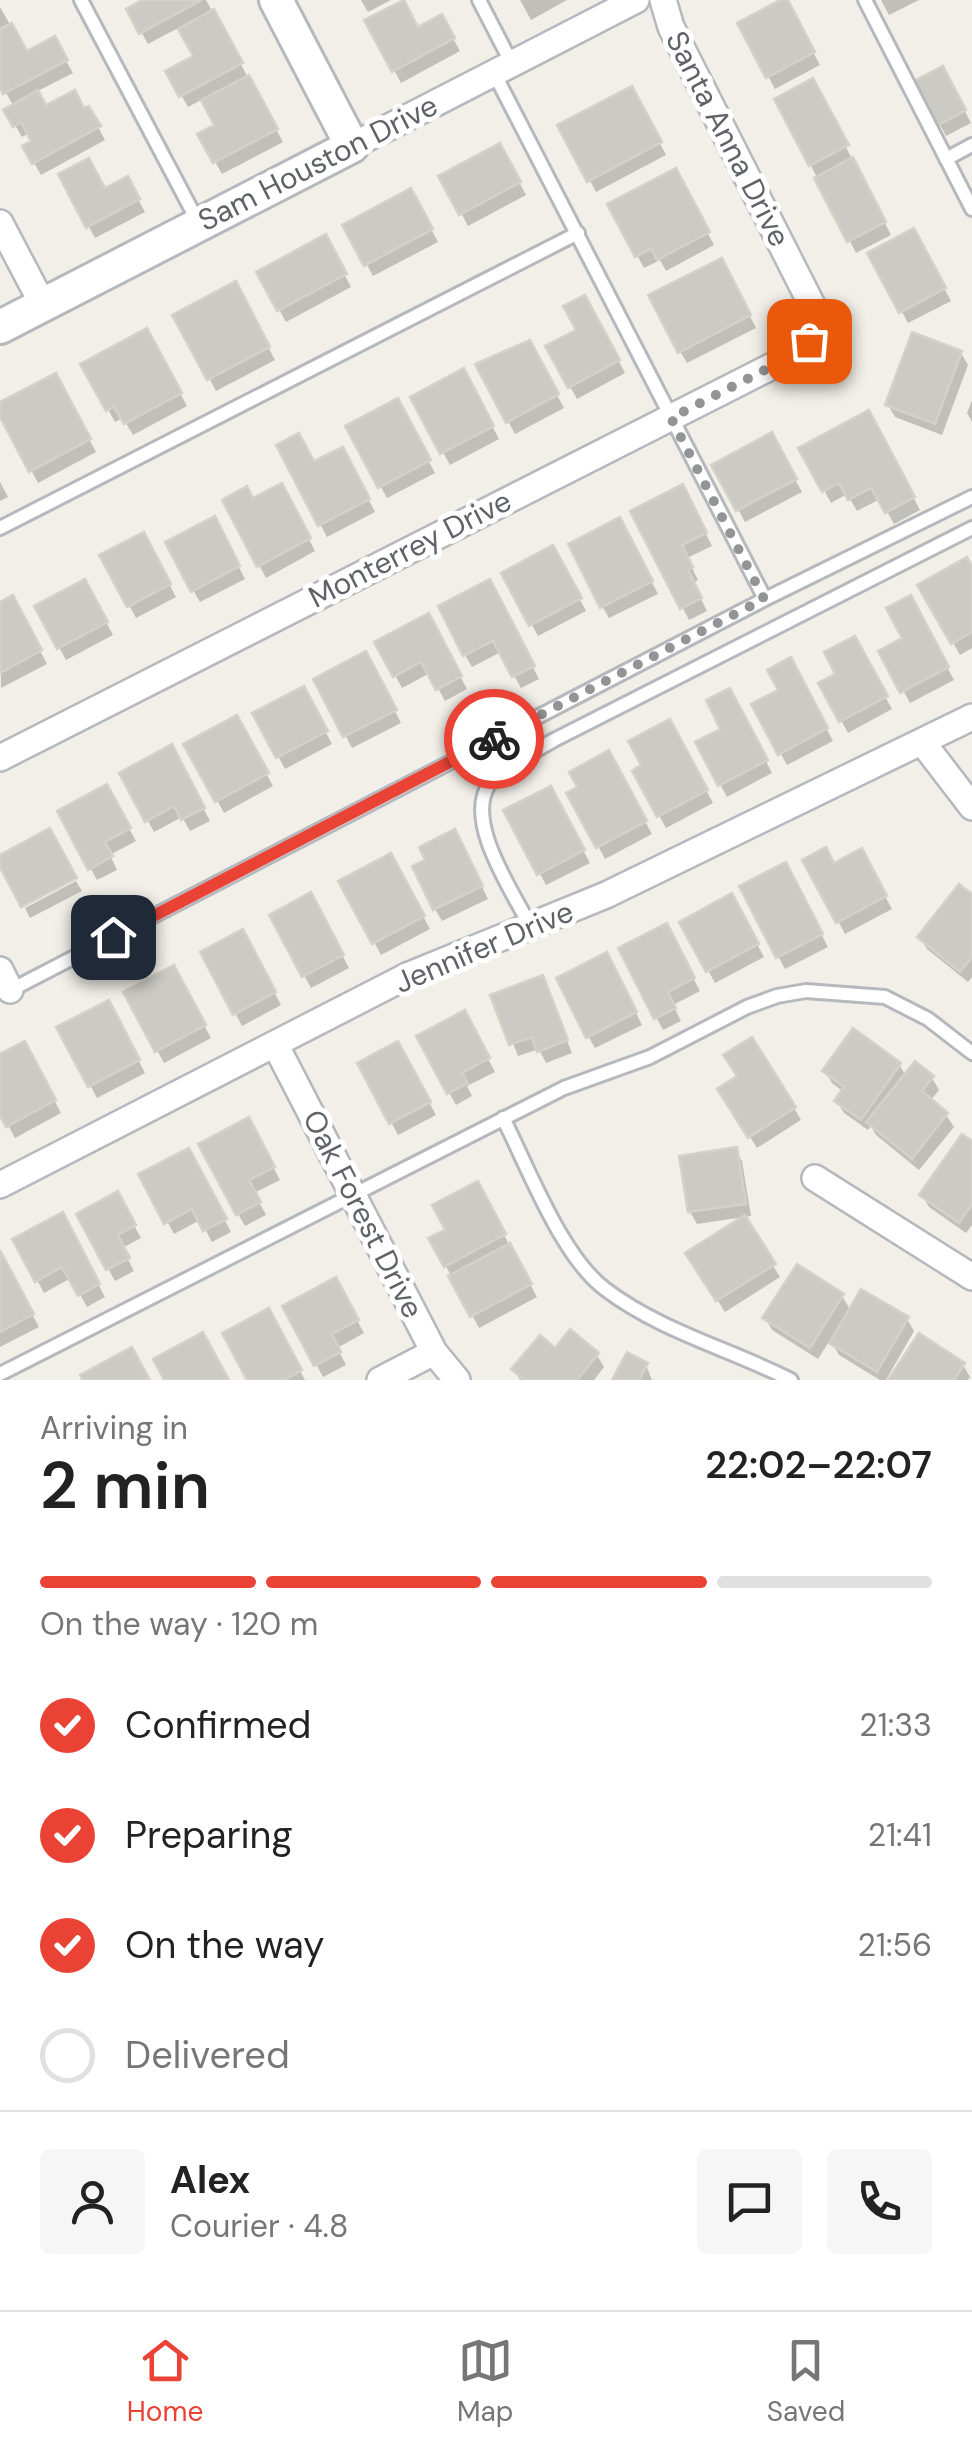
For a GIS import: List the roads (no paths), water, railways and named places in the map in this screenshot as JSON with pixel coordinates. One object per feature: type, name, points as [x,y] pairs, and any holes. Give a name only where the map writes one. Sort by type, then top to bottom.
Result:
[{"type":"street","points":[[276,0],[352,146]]},
{"type":"street","name":"Sam Houston Drive","points":[[0,327],[636,0]]},
{"type":"street","name":"Santa Anna Drive","points":[[664,0],[671,28],[812,305],[814,333]]},
{"type":"street","points":[[0,223],[43,305]]},
{"type":"street","name":"Monterrey Drive","points":[[0,758],[796,354],[814,333]]},
{"type":"street","name":"Jennifer Drive","points":[[0,1185],[407,976],[606,895],[972,717]]},
{"type":"street","points":[[923,743],[972,807]]},
{"type":"street","name":"Oak Forest Drive","points":[[275,1044],[434,1352],[457,1380]]},
{"type":"street","points":[[815,1178],[972,1277]]},
{"type":"street","points":[[380,1380],[434,1352]]},
{"type":"lane","points":[[81,0],[199,224]]},
{"type":"lane","points":[[479,0],[503,68],[578,233],[764,599]]},
{"type":"lane","points":[[865,0],[972,209]]},
{"type":"lane","points":[[946,159],[972,145]]},
{"type":"lane","points":[[0,528],[578,233]]},
{"type":"lane","points":[[3,985],[972,497]]},
{"type":"lane","points":[[530,926],[490,847],[481,820],[482,799],[492,780],[554,740],[972,528]]},
{"type":"lane","points":[[0,1374],[564,1088],[650,1057],[776,996],[806,991],[885,997],[928,1019],[972,1053]]},
{"type":"lane","points":[[504,1118],[560,1232],[580,1263],[603,1288],[676,1330],[791,1380]]}]
